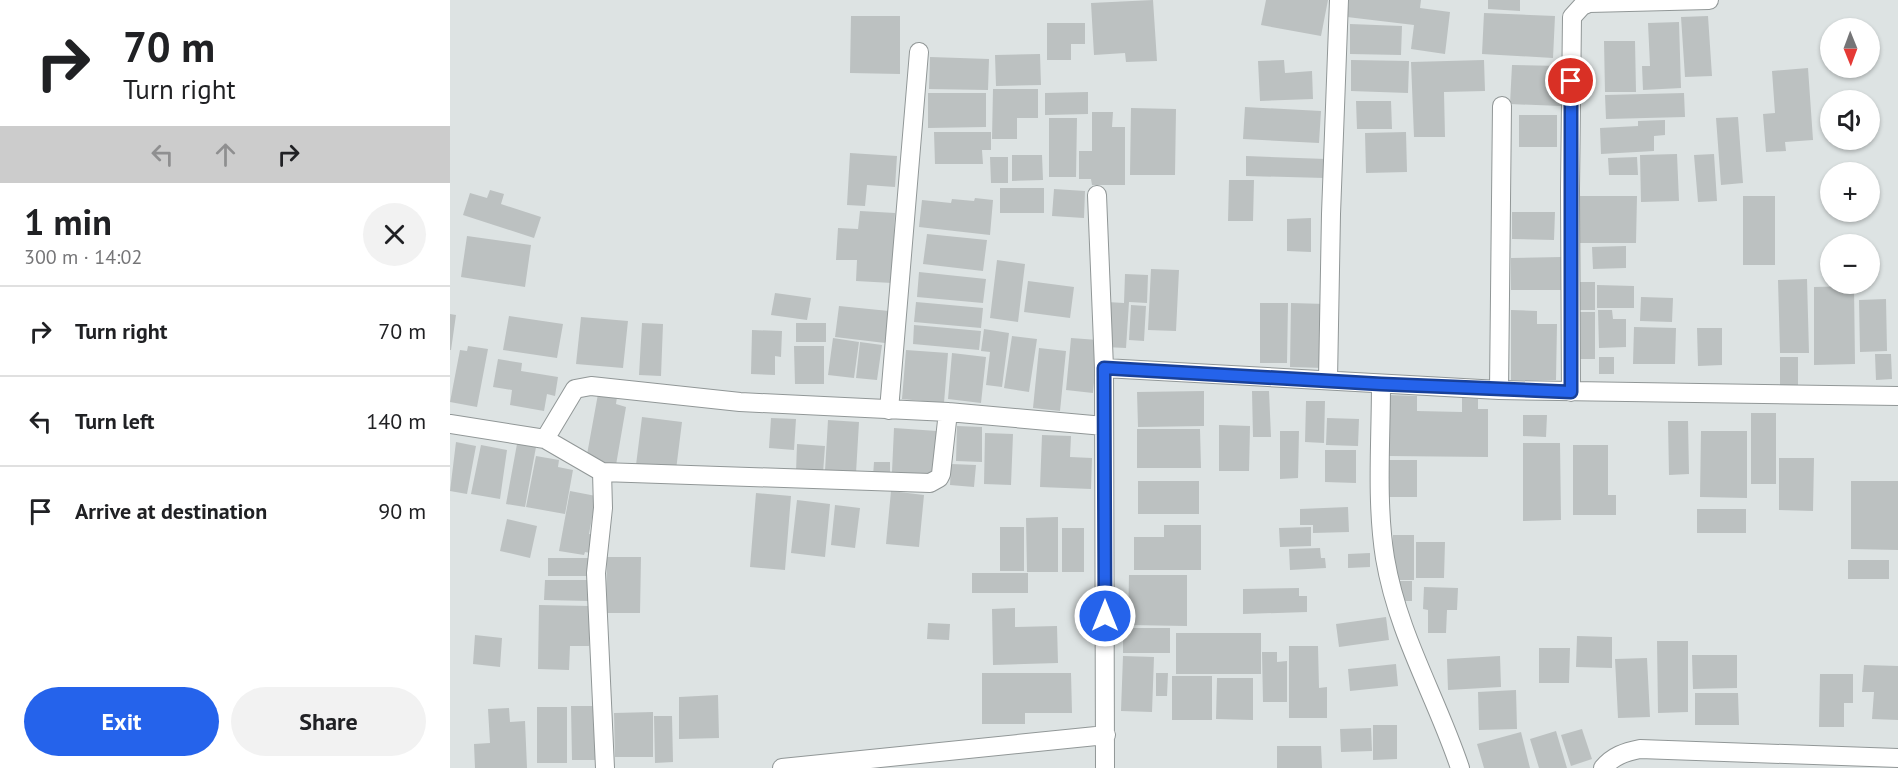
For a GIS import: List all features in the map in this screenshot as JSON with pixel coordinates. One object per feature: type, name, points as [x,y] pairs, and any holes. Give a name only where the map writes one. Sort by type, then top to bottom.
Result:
[{"type":"street","points":[[1328,381],[1331,202],[1339,0]]},
{"type":"street","points":[[1571,392],[1572,17],[1582,6],[1589,3],[1709,0]]},
{"type":"street","points":[[889,410],[919,52]]},
{"type":"street","points":[[1499,390],[1502,106]]},
{"type":"street","points":[[1097,195],[1104,368],[1105,768]]},
{"type":"street","points":[[1104,368],[1499,390],[1898,396]]},
{"type":"street","points":[[1381,384],[1382,533],[1385,559],[1410,647],[1431,699],[1449,734],[1460,768]]},
{"type":"street","points":[[545,439],[575,389],[582,386],[740,402],[948,412],[1104,426]]},
{"type":"street","points":[[450,424],[545,439],[602,472],[930,483],[935,482],[941,474],[948,412]]},
{"type":"street","points":[[602,472],[603,508],[596,573],[605,768]]},
{"type":"street","points":[[782,768],[1106,735]]},
{"type":"street","points":[[1603,768],[1608,761],[1624,752],[1640,749],[1898,758]]},
{"type":"building","points":[[1153,0],[1157,61],[1126,62],[1125,53],[1094,55],[1091,3]]},
{"type":"building","points":[[1266,0],[1328,0],[1321,36],[1261,25]]},
{"type":"building","points":[[1349,0],[1421,0],[1420,8],[1450,12],[1445,54],[1411,49],[1414,25],[1347,17]]},
{"type":"building","points":[[1488,0],[1520,0],[1520,11],[1488,9]]},
{"type":"building","points":[[1484,13],[1555,16],[1553,58],[1482,54]]},
{"type":"building","points":[[851,16],[900,16],[900,74],[850,73]]},
{"type":"building","points":[[1708,16],[1712,76],[1685,77],[1681,17]]},
{"type":"building","points":[[1679,22],[1681,88],[1643,90],[1642,66],[1650,66],[1648,23]]},
{"type":"building","points":[[1047,23],[1085,23],[1085,44],[1071,44],[1071,60],[1047,60]]},
{"type":"building","points":[[1350,24],[1402,26],[1401,55],[1350,54]]},
{"type":"building","points":[[1604,41],[1635,41],[1636,92],[1605,92]]},
{"type":"building","points":[[1040,54],[1041,85],[996,86],[995,55]]},
{"type":"building","points":[[930,57],[989,59],[988,90],[929,89]]},
{"type":"building","points":[[1284,60],[1285,73],[1312,71],[1313,99],[1260,101],[1258,61]]},
{"type":"building","points":[[1351,60],[1409,61],[1408,93],[1351,91]]},
{"type":"building","points":[[1484,60],[1485,91],[1444,92],[1445,137],[1414,137],[1411,62]]},
{"type":"building","points":[[1512,65],[1562,66],[1561,106],[1510,104]]},
{"type":"building","points":[[1808,68],[1813,140],[1785,142],[1786,151],[1766,152],[1763,114],[1775,113],[1772,71]]},
{"type":"building","points":[[993,89],[1038,89],[1038,118],[1017,118],[1017,139],[992,139]]},
{"type":"building","points":[[1088,92],[1088,114],[1045,115],[1045,93]]},
{"type":"building","points":[[928,93],[986,93],[986,127],[928,128]]},
{"type":"building","points":[[1684,93],[1685,117],[1606,119],[1605,95]]},
{"type":"building","points":[[1356,101],[1391,101],[1392,129],[1357,129]]},
{"type":"building","points":[[1245,107],[1321,111],[1319,143],[1243,139]]},
{"type":"building","points":[[1131,108],[1176,109],[1175,175],[1130,175]]},
{"type":"building","points":[[1092,112],[1113,112],[1112,127],[1125,127],[1125,185],[1092,185],[1091,179],[1079,179],[1079,151],[1092,151]]},
{"type":"building","points":[[1519,115],[1557,115],[1557,147],[1519,147]]},
{"type":"building","points":[[1738,117],[1743,183],[1721,185],[1716,118]]},
{"type":"building","points":[[1049,118],[1077,118],[1076,177],[1049,177]]},
{"type":"building","points":[[1665,120],[1665,135],[1654,136],[1654,151],[1601,154],[1600,128],[1638,126],[1638,121]]},
{"type":"building","points":[[934,132],[991,132],[991,150],[982,150],[983,164],[935,164]]},
{"type":"building","points":[[1406,132],[1407,172],[1366,173],[1365,133]]},
{"type":"building","points":[[850,153],[897,156],[895,187],[867,185],[865,206],[847,205]]},
{"type":"building","points":[[1677,154],[1679,201],[1641,202],[1640,155]]},
{"type":"building","points":[[1714,154],[1717,201],[1698,202],[1694,155]]},
{"type":"building","points":[[1012,155],[1042,155],[1043,180],[1012,181]]},
{"type":"building","points":[[1246,156],[1326,159],[1325,178],[1246,176]]},
{"type":"building","points":[[990,157],[1008,157],[1008,183],[991,183]]},
{"type":"building","points":[[1637,157],[1638,175],[1609,175],[1608,158]]},
{"type":"building","points":[[1229,180],[1254,180],[1253,221],[1228,221]]},
{"type":"building","points":[[1000,188],[1044,188],[1044,213],[1000,213]]},
{"type":"building","points":[[1054,189],[1085,191],[1084,218],[1052,216]]},
{"type":"building","points":[[490,190],[504,194],[501,204],[541,217],[534,238],[463,215],[470,193],[487,198]]},
{"type":"building","points":[[1577,196],[1637,196],[1636,243],[1577,243]]},
{"type":"building","points":[[1743,196],[1775,196],[1775,265],[1743,265]]},
{"type":"building","points":[[975,198],[993,200],[990,235],[919,227],[922,200],[951,203],[952,199],[974,201]]},
{"type":"building","points":[[860,211],[895,213],[892,283],[856,281],[857,260],[836,260],[838,228],[858,229]]},
{"type":"building","points":[[1512,212],[1555,212],[1554,240],[1512,239]]},
{"type":"building","points":[[1311,218],[1311,252],[1287,251],[1287,219]]},
{"type":"building","points":[[927,234],[987,240],[983,271],[923,264]]},
{"type":"building","points":[[467,236],[531,245],[525,287],[461,277]]},
{"type":"building","points":[[1626,246],[1626,268],[1593,269],[1592,247]]},
{"type":"building","points":[[1562,257],[1563,290],[1511,290],[1511,258]]},
{"type":"building","points":[[997,260],[1025,264],[1018,322],[990,318]]},
{"type":"building","points":[[1151,269],[1179,270],[1176,331],[1148,330]]},
{"type":"building","points":[[919,272],[986,279],[983,303],[917,297]]},
{"type":"building","points":[[1125,274],[1148,275],[1147,303],[1129,302],[1126,348],[1105,347],[1107,302],[1124,303]]},
{"type":"building","points":[[1807,279],[1809,353],[1780,353],[1778,280]]},
{"type":"building","points":[[1028,281],[1074,287],[1070,318],[1024,312]]},
{"type":"building","points":[[1574,282],[1595,282],[1595,310],[1574,310]]},
{"type":"building","points":[[1597,285],[1634,286],[1634,308],[1597,308]]},
{"type":"building","points":[[1814,287],[1820,287],[1820,294],[1854,294],[1855,364],[1814,365]]},
{"type":"building","points":[[775,293],[811,298],[807,320],[771,315]]},
{"type":"building","points":[[1641,297],[1673,298],[1672,322],[1640,321]]},
{"type":"building","points":[[1886,299],[1887,351],[1860,352],[1859,300]]},
{"type":"building","points":[[916,302],[983,308],[981,328],[914,322]]},
{"type":"building","points":[[1260,303],[1288,303],[1287,363],[1260,363]]},
{"type":"building","points":[[1291,303],[1326,304],[1324,368],[1290,367]]},
{"type":"building","points":[[1131,305],[1146,306],[1144,341],[1129,340]]},
{"type":"building","points":[[839,306],[889,311],[885,343],[835,337]]},
{"type":"building","points":[[1511,310],[1537,311],[1537,324],[1557,324],[1556,380],[1511,380]]},
{"type":"building","points":[[1598,310],[1612,310],[1613,319],[1626,319],[1626,347],[1599,348]]},
{"type":"building","points":[[1576,312],[1595,312],[1595,359],[1576,359]]},
{"type":"building","points":[[450,314],[456,315],[451,350],[450,350]]},
{"type":"building","points":[[509,316],[563,324],[557,358],[503,350]]},
{"type":"building","points":[[581,317],[628,321],[623,368],[576,364]]},
{"type":"building","points":[[642,323],[663,324],[661,376],[639,375]]},
{"type":"building","points":[[796,323],[826,323],[826,342],[796,342]]},
{"type":"building","points":[[914,325],[981,331],[979,350],[913,344]]},
{"type":"building","points":[[1634,327],[1676,328],[1675,364],[1633,364]]},
{"type":"building","points":[[1697,328],[1722,328],[1722,365],[1698,366]]},
{"type":"building","points":[[984,329],[1009,333],[1002,387],[986,385],[990,352],[981,351]]},
{"type":"building","points":[[752,330],[782,331],[781,357],[775,356],[775,375],[751,374]]},
{"type":"building","points":[[1012,336],[1037,339],[1029,392],[1004,388]]},
{"type":"building","points":[[833,338],[859,342],[854,378],[828,375]]},
{"type":"building","points":[[1071,338],[1098,340],[1093,393],[1066,390]]},
{"type":"building","points":[[860,342],[882,345],[877,380],[856,378]]},
{"type":"building","points":[[468,346],[488,349],[477,407],[450,402],[460,350],[467,351]]},
{"type":"building","points":[[794,346],[824,346],[824,384],[795,384]]},
{"type":"building","points":[[1039,348],[1066,351],[1060,411],[1033,408]]},
{"type":"building","points":[[906,350],[948,353],[944,403],[902,399]]},
{"type":"building","points":[[952,353],[986,357],[981,403],[948,399]]},
{"type":"building","points":[[1875,354],[1891,354],[1892,379],[1876,380]]},
{"type":"building","points":[[1599,357],[1614,357],[1614,374],[1599,374]]},
{"type":"building","points":[[1780,357],[1798,357],[1798,386],[1780,386]]},
{"type":"building","points":[[498,359],[522,363],[521,371],[558,377],[555,396],[547,394],[544,411],[510,405],[512,390],[493,387]]},
{"type":"building","points":[[1204,391],[1204,426],[1138,427],[1137,392]]},
{"type":"building","points":[[1252,391],[1269,391],[1271,437],[1253,437]]},
{"type":"building","points":[[598,394],[617,397],[616,404],[626,407],[616,465],[586,460]]},
{"type":"building","points":[[1390,395],[1417,396],[1417,411],[1462,412],[1462,398],[1478,399],[1478,409],[1488,409],[1488,457],[1389,456]]},
{"type":"building","points":[[1306,401],[1325,401],[1324,443],[1305,442]]},
{"type":"building","points":[[1751,413],[1776,413],[1776,484],[1751,484]]},
{"type":"building","points":[[1523,415],[1547,415],[1546,437],[1523,436]]},
{"type":"building","points":[[642,417],[682,422],[676,470],[636,465]]},
{"type":"building","points":[[771,418],[796,419],[794,450],[769,448]]},
{"type":"building","points":[[1327,418],[1359,419],[1358,446],[1326,445]]},
{"type":"building","points":[[828,420],[859,422],[856,473],[825,471]]},
{"type":"building","points":[[1668,421],[1688,421],[1689,474],[1669,475]]},
{"type":"building","points":[[1219,425],[1250,426],[1249,471],[1219,471]]},
{"type":"building","points":[[957,426],[982,427],[982,462],[956,461]]},
{"type":"building","points":[[894,428],[937,431],[934,475],[892,472]]},
{"type":"building","points":[[1137,429],[1200,429],[1201,468],[1137,468]]},
{"type":"building","points":[[1280,431],[1299,431],[1298,478],[1280,479]]},
{"type":"building","points":[[1701,431],[1747,431],[1747,498],[1700,497]]},
{"type":"building","points":[[985,433],[1013,434],[1011,485],[984,484]]},
{"type":"building","points":[[1042,435],[1071,436],[1070,457],[1092,458],[1091,489],[1040,487]]},
{"type":"building","points":[[456,442],[476,446],[467,494],[450,491]]},
{"type":"building","points":[[1523,443],[1560,443],[1561,520],[1523,521]]},
{"type":"building","points":[[517,444],[536,447],[525,507],[506,504]]},
{"type":"building","points":[[797,444],[825,446],[823,473],[796,472]]},
{"type":"building","points":[[481,445],[507,450],[500,499],[471,494]]},
{"type":"building","points":[[1573,445],[1608,445],[1608,495],[1616,495],[1616,515],[1573,515]]},
{"type":"building","points":[[1325,450],[1356,450],[1356,483],[1325,482]]},
{"type":"building","points":[[536,456],[559,460],[558,467],[573,470],[565,514],[526,507]]},
{"type":"building","points":[[1779,458],[1814,458],[1813,511],[1779,510]]},
{"type":"building","points":[[1388,460],[1417,460],[1417,497],[1387,497]]},
{"type":"building","points":[[874,462],[890,462],[890,477],[873,476]]},
{"type":"building","points":[[951,464],[976,465],[974,487],[950,485]]},
{"type":"building","points":[[1138,481],[1199,481],[1199,514],[1138,514]]},
{"type":"building","points":[[1851,481],[1898,481],[1898,550],[1851,549]]},
{"type":"building","points":[[570,491],[596,496],[589,534],[600,536],[596,554],[585,552],[584,555],[559,551]]},
{"type":"building","points":[[891,491],[924,495],[919,547],[886,544]]},
{"type":"building","points":[[756,493],[791,496],[785,570],[750,567]]},
{"type":"building","points":[[797,500],[830,504],[825,557],[791,553]]},
{"type":"building","points":[[835,505],[860,508],[855,548],[831,545]]},
{"type":"building","points":[[1348,507],[1349,532],[1313,533],[1313,525],[1300,525],[1300,509]]},
{"type":"building","points":[[1697,509],[1746,509],[1746,533],[1697,533]]},
{"type":"building","points":[[1058,517],[1058,572],[1027,572],[1026,518]]},
{"type":"building","points":[[507,519],[537,526],[530,558],[500,551]]},
{"type":"building","points":[[1164,525],[1201,525],[1201,570],[1134,570],[1134,537],[1164,537]]},
{"type":"building","points":[[1000,527],[1024,527],[1024,571],[1000,571]]},
{"type":"building","points":[[1311,527],[1311,546],[1280,547],[1279,528]]},
{"type":"building","points":[[1062,528],[1084,528],[1084,572],[1062,572]]},
{"type":"building","points":[[1393,535],[1414,535],[1414,580],[1393,580]]},
{"type":"building","points":[[1416,542],[1445,542],[1444,578],[1416,578]]},
{"type":"building","points":[[1320,548],[1321,558],[1325,558],[1326,568],[1290,570],[1289,549]]},
{"type":"building","points":[[1370,553],[1370,567],[1348,568],[1348,554]]},
{"type":"building","points":[[607,557],[641,557],[640,613],[606,613]]},
{"type":"building","points":[[548,558],[590,558],[590,576],[548,576]]},
{"type":"building","points":[[1848,560],[1889,560],[1889,579],[1848,579]]},
{"type":"building","points":[[972,573],[1028,573],[1028,593],[972,593]]},
{"type":"building","points":[[1129,575],[1187,575],[1187,626],[1128,625]]},
{"type":"building","points":[[545,580],[590,580],[590,601],[544,600]]},
{"type":"building","points":[[1397,581],[1412,581],[1412,601],[1397,601]]},
{"type":"building","points":[[1424,587],[1458,588],[1457,610],[1447,610],[1446,633],[1428,633],[1428,610],[1423,609]]},
{"type":"building","points":[[1299,588],[1299,596],[1307,596],[1307,612],[1243,614],[1243,589]]},
{"type":"building","points":[[539,605],[589,606],[589,646],[570,646],[569,670],[538,669]]},
{"type":"building","points":[[1015,608],[1015,627],[1057,626],[1058,663],[993,665],[992,609]]},
{"type":"building","points":[[1386,617],[1389,640],[1339,647],[1336,624]]},
{"type":"building","points":[[928,623],[950,624],[949,640],[927,639]]},
{"type":"building","points":[[1123,628],[1170,628],[1170,653],[1123,653]]},
{"type":"building","points":[[1176,633],[1261,633],[1261,674],[1176,674]]},
{"type":"building","points":[[475,635],[502,638],[500,667],[473,664]]},
{"type":"building","points":[[1577,636],[1612,637],[1612,668],[1576,667]]},
{"type":"building","points":[[1657,641],[1688,641],[1688,712],[1658,713]]},
{"type":"building","points":[[1289,646],[1318,646],[1319,688],[1327,687],[1327,718],[1289,718]]},
{"type":"building","points":[[1539,648],[1570,648],[1569,683],[1539,683]]},
{"type":"building","points":[[1262,652],[1277,652],[1277,662],[1287,661],[1287,702],[1263,702]]},
{"type":"building","points":[[1692,655],[1737,655],[1737,688],[1693,689]]},
{"type":"building","points":[[1123,656],[1154,657],[1152,712],[1121,711]]},
{"type":"building","points":[[1500,656],[1501,687],[1448,690],[1447,659]]},
{"type":"building","points":[[1647,658],[1650,717],[1618,718],[1615,659]]},
{"type":"building","points":[[1396,664],[1398,686],[1350,691],[1348,669]]},
{"type":"building","points":[[1864,665],[1898,666],[1898,720],[1872,719],[1874,692],[1862,692]]},
{"type":"building","points":[[982,673],[1071,673],[1072,713],[1025,713],[1025,724],[982,724]]},
{"type":"building","points":[[1156,673],[1168,673],[1167,696],[1156,696]]},
{"type":"building","points":[[1820,674],[1853,674],[1853,703],[1844,703],[1844,727],[1819,727]]},
{"type":"building","points":[[1172,676],[1212,676],[1212,720],[1172,720]]},
{"type":"building","points":[[1217,678],[1253,678],[1253,720],[1216,719]]},
{"type":"building","points":[[1516,690],[1517,729],[1479,730],[1478,692]]},
{"type":"building","points":[[1695,693],[1738,693],[1739,725],[1695,725]]},
{"type":"building","points":[[718,695],[719,738],[679,739],[679,697]]},
{"type":"building","points":[[571,706],[597,706],[597,760],[572,760]]},
{"type":"building","points":[[537,707],[567,707],[567,763],[537,763]]},
{"type":"building","points":[[509,708],[510,722],[525,721],[527,768],[475,768],[474,744],[490,743],[488,709]]},
{"type":"building","points":[[653,712],[653,757],[615,757],[614,713]]},
{"type":"building","points":[[654,716],[672,716],[673,762],[655,763]]},
{"type":"building","points":[[1373,725],[1397,725],[1397,759],[1373,760]]},
{"type":"building","points":[[1371,728],[1372,751],[1341,752],[1340,729]]},
{"type":"building","points":[[1582,729],[1592,759],[1571,766],[1561,735]]},
{"type":"building","points":[[1556,731],[1567,768],[1539,768],[1530,739]]},
{"type":"building","points":[[1521,732],[1530,768],[1484,768],[1477,744]]},
{"type":"building","points":[[1277,746],[1321,746],[1322,768],[1277,768]]},
{"type":"route","points":[[1105,616],[1104,368],[1571,392],[1571,81]]}]
